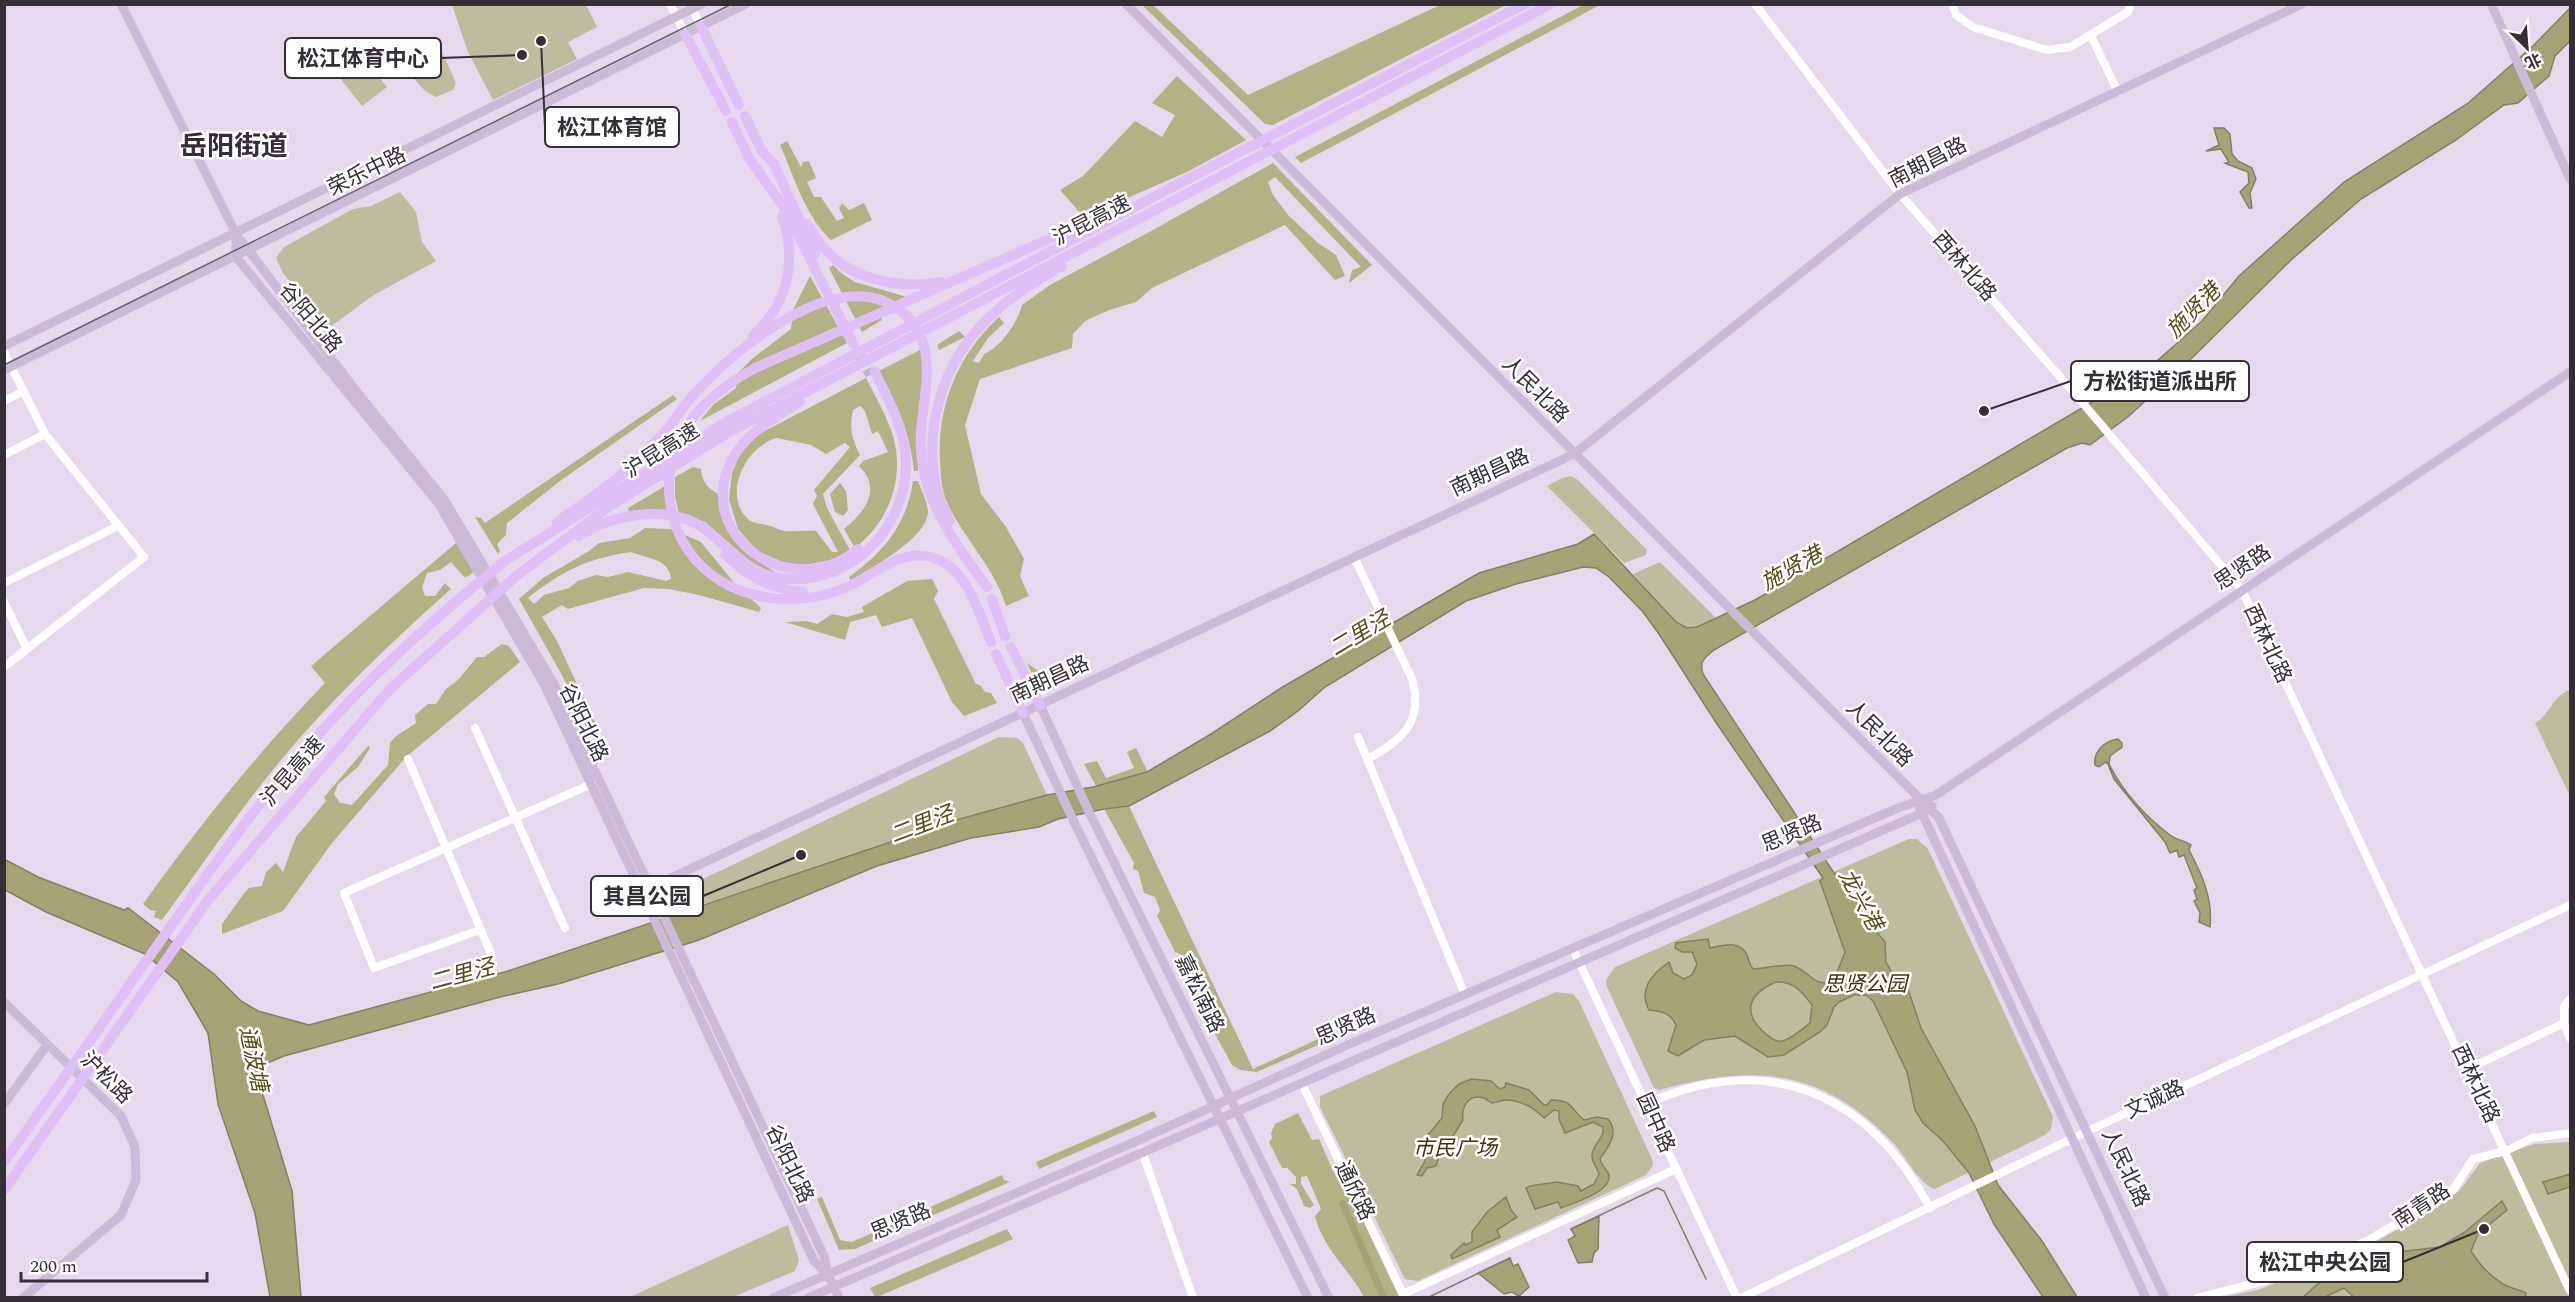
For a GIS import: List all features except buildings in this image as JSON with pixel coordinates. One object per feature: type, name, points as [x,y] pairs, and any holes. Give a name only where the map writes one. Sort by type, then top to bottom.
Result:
[{"type":"highway","name":"沪昆高速","points":[[4,1162],[257,808],[313,741],[374,678],[475,585],[505,561],[726,422],[1525,4]]},
{"type":"highway","name":"沪昆高速","points":[[4,1190],[209,899],[390,689],[487,603],[610,506],[731,431],[1551,4]]},
{"type":"highway","points":[[701,26],[740,105]]},
{"type":"highway","points":[[685,34],[726,111]]},
{"type":"highway","points":[[745,116],[762,151],[774,164],[799,215],[820,245],[837,260],[874,280],[898,285],[922,285],[965,276]]},
{"type":"highway","points":[[732,122],[748,158],[775,194],[856,343],[799,215]]},
{"type":"highway","points":[[991,642],[962,579],[949,566],[930,557],[903,558],[824,596],[786,598],[746,593],[720,582],[703,568],[679,535],[672,516],[669,485],[671,463],[678,441],[698,411],[735,380],[776,358],[1186,180]]},
{"type":"highway","points":[[739,350],[787,320],[825,302],[848,296],[878,299],[891,304],[910,319],[920,336],[927,360],[921,432],[926,486],[952,538],[987,586],[957,536],[936,483],[932,447],[934,428],[942,391],[957,359],[976,330],[1014,295],[1192,191]]},
{"type":"highway","points":[[505,561],[621,474],[662,435],[697,390],[772,316],[788,282],[790,245],[775,194]]},
{"type":"highway","points":[[516,579],[585,532],[602,524],[637,514],[658,513],[678,516],[696,523],[758,571],[789,579],[805,580],[832,573],[867,551],[892,519],[903,492],[906,461],[901,431],[872,374],[890,420],[900,461],[897,490],[887,516],[863,546],[852,554],[830,565],[804,570],[777,566],[764,561],[743,544],[735,533],[725,508],[725,480],[736,454],[755,431],[767,423],[938,323]]},
{"type":"highway","points":[[710,534],[738,568],[754,579],[800,592],[836,591]]},
{"type":"highway","points":[[992,599],[1005,636]]},
{"type":"highway","points":[[1011,647],[1040,705]]},
{"type":"highway","points":[[996,654],[1023,713]]},
{"type":"main road","name":"谷阳北路","points":[[121,4],[236,234],[357,392],[456,515],[553,682],[653,918],[675,953],[824,1256],[828,1274],[839,1298]]},
{"type":"main road","name":"荣乐中路","points":[[4,346],[676,18],[691,7],[702,4]]},
{"type":"main road","name":"荣乐中路","points":[[8,368],[746,4]]},
{"type":"main road","name":"人民北路","points":[[1126,4],[1939,818],[2165,1298]]},
{"type":"main road","name":"南期昌路","points":[[641,892],[1574,454],[1900,195],[2302,4]]},
{"type":"main road","points":[[2491,4],[2571,179]]},
{"type":"main road","name":"谷阳北路","points":[[236,234],[236,257],[443,511],[545,686],[596,782],[651,888],[663,914],[675,953]]},
{"type":"main road","name":"思贤路","points":[[773,1298],[1465,995],[1817,843],[1936,795],[2571,372]]},
{"type":"main road","name":"嘉松南路","points":[[1040,705],[1090,814],[1329,1298]]},
{"type":"main road","name":"嘉松南路","points":[[1023,713],[1057,789],[1308,1298]]},
{"type":"main road","points":[[1930,809],[1936,795]]},
{"type":"main road","name":"人民北路","points":[[1919,800],[1920,814],[2074,1138],[2146,1298]]},
{"type":"main road","name":"思贤路","points":[[808,1298],[1219,1117],[1302,1084],[1580,964],[1930,809]]},
{"type":"main road","name":"沪松路","points":[[4,1002],[121,1116],[135,1147],[136,1180],[121,1215],[23,1298]]},
{"type":"main road","points":[[4,1104],[47,1046]]},
{"type":"street","points":[[670,4],[685,34]]},
{"type":"street","name":"西林北路","points":[[1755,4],[1900,195],[2081,401],[2242,590],[2571,1291]]},
{"type":"street","points":[[1952,4],[1956,15],[1973,27],[2047,50],[2070,47],[2091,36],[2128,12],[2131,4]]},
{"type":"street","points":[[691,7],[701,26]]},
{"type":"street","points":[[2091,36],[2118,92]]},
{"type":"street","points":[[4,352],[8,368],[24,391],[45,434],[144,557],[4,667]]},
{"type":"street","points":[[4,401],[24,391]]},
{"type":"street","points":[[4,455],[45,434]]},
{"type":"street","points":[[4,583],[118,526]]},
{"type":"street","points":[[1354,557],[1412,679],[1416,695],[1414,718],[1406,733],[1368,759]]},
{"type":"street","points":[[4,602],[27,649]]},
{"type":"street","points":[[475,728],[565,928]]},
{"type":"street","points":[[1358,737],[1465,995]]},
{"type":"street","points":[[408,759],[492,956]]},
{"type":"street","points":[[480,930],[374,968],[344,893],[596,782]]},
{"type":"street","name":"文诚路","points":[[1739,1298],[2088,1131],[2571,905]]},
{"type":"street","name":"园中路","points":[[1573,949],[1739,1298]]},
{"type":"street","points":[[2571,999],[2564,1007],[2564,1023],[2571,1038]]},
{"type":"street","points":[[2468,1069],[2564,1023]]},
{"type":"street","points":[[1646,1104],[1671,1093],[1738,1080],[1779,1082],[1798,1087],[1828,1099],[1879,1138],[1901,1162],[1930,1208]]},
{"type":"street","name":"通欣路","points":[[1302,1084],[1404,1296]]},
{"type":"street","name":"南青路","points":[[2198,1298],[2264,1281],[2365,1242],[2453,1190],[2473,1160],[2506,1151],[2532,1138],[2571,1133]]},
{"type":"street","points":[[1142,1151],[1192,1298]]},
{"type":"street","points":[[1404,1296],[1676,1169]]},
{"type":"green space","points":[[452,5],[586,5],[597,27],[568,42],[577,59],[493,100],[468,52]]},
{"type":"green space","points":[[437,41],[456,83],[453,90],[436,97],[425,91],[398,60]]},
{"type":"green space","points":[[352,44],[387,87],[362,106],[328,63]]},
{"type":"green space","points":[[400,192],[416,212],[422,242],[436,261],[372,296],[325,331],[283,273],[276,258],[284,247],[353,209],[371,206]]},
{"type":"green space","points":[[1571,476],[1578,480],[1647,550],[1646,555],[1624,563],[1547,486]]},
{"type":"green space","points":[[1661,563],[1716,618],[1690,628],[1683,626],[1668,614],[1633,574]]},
{"type":"green space","points":[[2570,690],[2570,796],[2535,723],[2559,697]]},
{"type":"green space","points":[[999,737],[1017,738],[1023,743],[1047,795],[956,820],[677,913],[673,905],[678,891]]},
{"type":"green space","name":"思贤公园","points":[[1909,839],[1917,839],[1928,849],[2053,1117],[2051,1129],[2045,1135],[1935,1189],[1924,1182],[1895,1145],[1868,1120],[1842,1101],[1815,1087],[1787,1079],[1758,1075],[1695,1081],[1660,1090],[1654,1088],[1607,987],[1606,980],[1615,967]]},
{"type":"green space","name":"市民广场","points":[[1556,992],[1573,994],[1579,1001],[1653,1165],[1646,1175],[1418,1281],[1405,1279],[1320,1107],[1320,1096]]},
{"type":"green space","points":[[2570,1142],[2570,1297],[2219,1298],[2258,1290],[2364,1248],[2432,1211],[2460,1190],[2480,1163],[2534,1144]]},
{"type":"green space","points":[[788,1225],[799,1260],[795,1271],[733,1297],[630,1297]]},
{"type":"shaded area","points":[[1142,5],[1153,5],[1248,95],[1440,5],[1506,5],[1273,125],[1265,124]]},
{"type":"shaded area","points":[[1583,5],[1600,5],[1301,163],[1295,157]]},
{"type":"shaded area","points":[[1177,76],[1246,140],[1189,171],[1084,217],[1060,190],[1083,176],[1135,121],[1162,137],[1175,115],[1152,103]]},
{"type":"shaded area","points":[[787,141],[801,167],[803,162],[809,161],[816,178],[807,182],[814,197],[821,197],[837,221],[844,218],[839,208],[842,203],[849,210],[864,203],[872,220],[831,240],[814,219],[801,195],[780,145]]},
{"type":"shaded area","points":[[1273,163],[1372,265],[1349,283],[1352,270],[1361,267],[1275,177],[1268,182],[1273,195],[1288,215],[1318,243],[1336,255],[1345,276],[1335,280],[1285,225],[1152,288],[1136,302],[1109,310],[1085,321],[1073,334],[1072,348],[980,379],[965,425],[981,494],[1006,527],[1024,559],[1020,576],[1029,596],[1006,606],[987,566],[954,515],[942,487],[940,440],[942,420],[953,382],[962,364],[972,348],[999,317],[1004,323],[988,338],[973,361],[979,363],[984,354],[997,346],[1013,326],[1022,305],[1050,285]]},
{"type":"shaded area","points":[[833,265],[855,282],[907,297],[878,311],[882,320],[862,332],[829,268]]},
{"type":"shaded area","points":[[810,276],[847,343],[700,421],[713,405],[736,388],[737,374],[753,358],[791,329],[793,310]]},
{"type":"shaded area","points":[[959,331],[965,337],[939,350],[937,345]]},
{"type":"shaded area","points":[[922,349],[925,360],[918,471],[914,471],[906,431],[879,371]]},
{"type":"shaded area","points":[[866,378],[890,426],[896,449],[896,481],[886,511],[878,525],[855,548],[844,529],[864,508],[870,492],[870,483],[859,466],[863,461],[888,452],[878,431],[872,434],[865,411],[860,406],[853,410],[851,422],[855,444],[860,455],[823,494],[827,508],[851,552],[841,558],[795,567],[757,551],[738,529],[729,499],[732,473],[741,452],[759,434]],"holes":[[[777,438],[811,445],[826,454],[845,443],[850,447],[814,490],[817,496],[813,504],[838,552],[832,552],[816,531],[784,531],[749,520],[741,510],[737,498],[737,485],[741,473],[756,450]]]},
{"type":"shaded area","points":[[673,395],[677,399],[560,481],[507,523],[506,535],[497,544],[500,551],[498,554],[475,517],[481,518],[485,523]]},
{"type":"shaded area","points":[[693,467],[701,469],[706,485],[720,495],[722,504],[755,559],[780,575],[758,568],[705,522],[679,514],[675,496],[675,477]]},
{"type":"shaded area","points":[[913,481],[918,481],[926,501],[928,512],[926,522],[919,532],[897,551],[851,582],[849,577],[873,558],[892,536],[905,511]]},
{"type":"shaded area","points":[[840,483],[846,491],[848,510],[843,516],[835,512],[830,494]]},
{"type":"shaded area","points":[[665,486],[667,510],[648,509],[629,512],[628,508]]},
{"type":"shaded area","points":[[645,528],[671,529],[701,542],[736,585],[761,608],[759,612],[699,595],[669,589],[644,588],[568,609],[562,605],[542,617],[557,641],[597,727],[588,731],[563,677],[519,599],[543,578],[599,543],[630,538]],"holes":[[[631,552],[662,563],[671,579],[666,581],[628,572],[608,577],[596,575],[578,581],[569,588],[544,595],[534,604],[528,598],[552,580],[576,567],[602,558]]]},
{"type":"shaded area","points":[[459,542],[476,569],[469,576],[464,577],[451,562],[440,570],[427,573],[422,587],[425,596],[435,596],[445,583],[451,589],[379,655],[310,726],[254,793],[162,920],[154,917],[156,911],[150,910],[143,904],[164,875],[253,763],[325,683],[311,666]]},
{"type":"shaded area","points":[[932,579],[938,591],[934,599],[976,684],[980,685],[985,692],[991,693],[997,703],[964,716],[952,702],[912,618],[882,627],[876,615],[850,622],[845,640],[785,622],[806,621],[817,624],[832,614],[847,617],[864,612],[862,607],[907,581]]},
{"type":"shaded area","points":[[502,644],[509,646],[520,662],[406,757],[332,843],[283,911],[222,934],[222,924],[245,892],[249,888],[262,886],[266,872],[276,863],[283,872],[296,837],[326,801],[324,797],[368,746],[370,748],[358,767],[338,784],[334,794],[340,803],[352,805],[388,765],[390,743],[416,723],[415,715],[428,704],[436,704],[446,689],[458,680],[477,657],[484,657]]},
{"type":"shaded area","points":[[1027,663],[1038,671],[1049,672],[1046,686],[1035,680]]},
{"type":"shaded area","points":[[1136,748],[1148,772],[1096,786],[1084,764],[1097,761],[1106,778],[1134,768],[1127,752]]},
{"type":"shaded area","points":[[1129,806],[1253,1069],[1318,1039],[1318,1045],[1257,1072],[1240,1070],[1232,1065],[1209,1023],[1212,1016],[1188,978],[1192,974],[1184,956],[1175,952],[1157,916],[1160,910],[1155,897],[1144,893],[1138,871],[1133,869],[1134,863],[1104,809]]},
{"type":"shaded area","points":[[1154,1111],[1157,1117],[1039,1169],[1036,1162]]},
{"type":"shaded area","points":[[1298,1113],[1312,1140],[1319,1139],[1334,1173],[1340,1172],[1399,1297],[1364,1297],[1324,1239],[1315,1216],[1321,1209],[1307,1176],[1301,1177],[1301,1184],[1314,1205],[1310,1208],[1304,1206],[1297,1189],[1290,1184],[1296,1184],[1296,1177],[1287,1168],[1282,1168],[1269,1142],[1275,1124]]},
{"type":"shaded area","points":[[1002,1175],[1004,1180],[1010,1182],[855,1249],[839,1250],[817,1199],[822,1197],[840,1240],[852,1242]]},
{"type":"shaded area","points":[[1007,1229],[1013,1239],[873,1297],[870,1288]]},
{"type":"water","name":"通波塘","points":[[2570,8],[2570,41],[2555,56],[2549,76],[2518,103],[2504,105],[2456,140],[2361,199],[2291,260],[2194,356],[2129,416],[2090,445],[2082,443],[2067,448],[1714,650],[1702,663],[1703,674],[1834,873],[1840,876],[1851,891],[1864,917],[1885,942],[1886,962],[1891,971],[1907,986],[1921,1028],[1975,1126],[1998,1185],[2042,1241],[2077,1297],[2043,1297],[1994,1224],[1969,1173],[1943,1141],[1923,1123],[1915,1110],[1907,1072],[1873,1001],[1866,995],[1854,995],[1839,1002],[1834,1007],[1827,1025],[1820,1032],[1784,1055],[1768,1057],[1735,1036],[1704,1040],[1678,1056],[1668,1051],[1676,1025],[1665,1013],[1649,1010],[1645,995],[1652,977],[1669,962],[1673,973],[1684,979],[1692,975],[1697,964],[1692,952],[1682,952],[1675,948],[1676,943],[1708,939],[1710,948],[1736,945],[1744,950],[1753,969],[1790,965],[1824,983],[1835,978],[1845,952],[1820,881],[1823,878],[1643,612],[1609,577],[1596,568],[1583,567],[1516,584],[1466,601],[1325,687],[1298,711],[1270,731],[1129,806],[1058,819],[1039,827],[971,838],[877,866],[699,940],[558,984],[500,997],[284,1056],[265,1064],[257,1075],[292,1191],[301,1297],[270,1297],[255,1213],[218,1104],[208,1033],[178,982],[145,954],[46,912],[5,890],[4,859],[38,877],[124,910],[128,908],[214,974],[241,1001],[258,1011],[309,1025],[508,971],[956,820],[1047,795],[1093,787],[1147,772],[1281,688],[1479,573],[1578,544],[1594,534],[1676,622],[1687,628],[1697,627],[1755,600],[2104,395],[2122,392],[2202,321],[2239,276],[2344,182],[2467,104],[2533,46]],"holes":[[[1776,982],[1797,988],[1812,1005],[1810,1023],[1793,1036],[1780,1041],[1771,1038],[1758,1026],[1753,1019],[1751,1005],[1759,992]]]},
{"type":"water","points":[[2214,128],[2224,128],[2230,134],[2232,154],[2238,161],[2252,168],[2256,179],[2250,193],[2252,208],[2249,208],[2240,192],[2249,183],[2248,172],[2225,163],[2229,162],[2221,149],[2206,151],[2219,145]]},
{"type":"water","points":[[2118,739],[2122,747],[2110,756],[2109,764],[2128,794],[2144,812],[2172,837],[2191,845],[2189,850],[2208,897],[2210,927],[2199,922],[2200,913],[2194,901],[2197,899],[2194,890],[2197,888],[2184,855],[2179,857],[2177,850],[2170,853],[2165,842],[2114,779],[2108,764],[2106,762],[2099,767],[2095,765],[2098,751],[2109,742]]},
{"type":"water","points":[[1471,1079],[1491,1081],[1500,1089],[1505,1087],[1506,1083],[1529,1090],[1544,1105],[1551,1100],[1568,1103],[1584,1120],[1597,1117],[1608,1119],[1613,1129],[1612,1140],[1600,1159],[1609,1175],[1609,1181],[1591,1196],[1561,1208],[1558,1202],[1535,1209],[1526,1188],[1530,1186],[1557,1182],[1578,1186],[1581,1191],[1594,1184],[1599,1174],[1592,1155],[1602,1135],[1603,1127],[1593,1122],[1565,1133],[1559,1119],[1559,1111],[1554,1110],[1544,1118],[1522,1103],[1506,1100],[1492,1103],[1478,1097],[1470,1100],[1465,1106],[1463,1120],[1453,1136],[1450,1150],[1440,1153],[1436,1166],[1427,1168],[1422,1176],[1417,1175],[1425,1161],[1423,1141],[1442,1118],[1443,1104],[1459,1084]]},
{"type":"water","points":[[2570,1174],[2570,1187],[2548,1194],[2543,1182]]},
{"type":"water","points":[[1506,1197],[1511,1210],[1517,1217],[1497,1230],[1500,1237],[1452,1259],[1451,1255],[1464,1243],[1465,1245],[1472,1242],[1472,1232],[1487,1212]]},
{"type":"water","points":[[2502,1201],[2507,1210],[2478,1234],[2471,1251],[2494,1277],[2526,1293],[2526,1297],[2354,1297],[2344,1288],[2325,1297],[2303,1297],[2326,1277],[2381,1254],[2440,1247],[2465,1232]]},
{"type":"water","points":[[1599,1216],[1598,1249],[1594,1253],[1592,1262],[1578,1263],[1568,1240],[1575,1236],[1571,1229]]},
{"type":"water","points":[[1510,1258],[1513,1266],[1518,1264],[1529,1287],[1519,1296],[1512,1292],[1504,1294],[1478,1273]]},
{"type":"waterway","points":[[1571,1229],[1657,1188],[1664,1191],[1706,1279]]},
{"type":"waterway","points":[[1343,1204],[1384,1298]]},
{"type":"waterway","points":[[1427,1298],[1510,1258]]},
{"type":"tunnel","points":[[860,356],[870,375]]},
{"type":"tram line","points":[[4,365],[732,4]]},
{"type":"place","name":"松江体育馆","points":[[541,41]]},
{"type":"place","name":"松江体育中心","points":[[522,55]]},
{"type":"place","name":"方松街道派出所","points":[[1984,411]]},
{"type":"place","name":"其昌公园","points":[[801,855]]},
{"type":"place","name":"松江中央公园","points":[[2484,1229]]},
{"type":"district","name":"岳阳街道","points":[[234,147]]},
{"type":"water label","name":"施贤港","points":[[2194,311]]},
{"type":"water label","name":"施贤港","points":[[1792,569]]},
{"type":"water label","name":"二里泾","points":[[1360,634]]},
{"type":"water label","name":"二里泾","points":[[922,825]]},
{"type":"water label","name":"龙兴港","points":[[1860,900]]},
{"type":"water label","name":"二里泾","points":[[462,975]]}]
